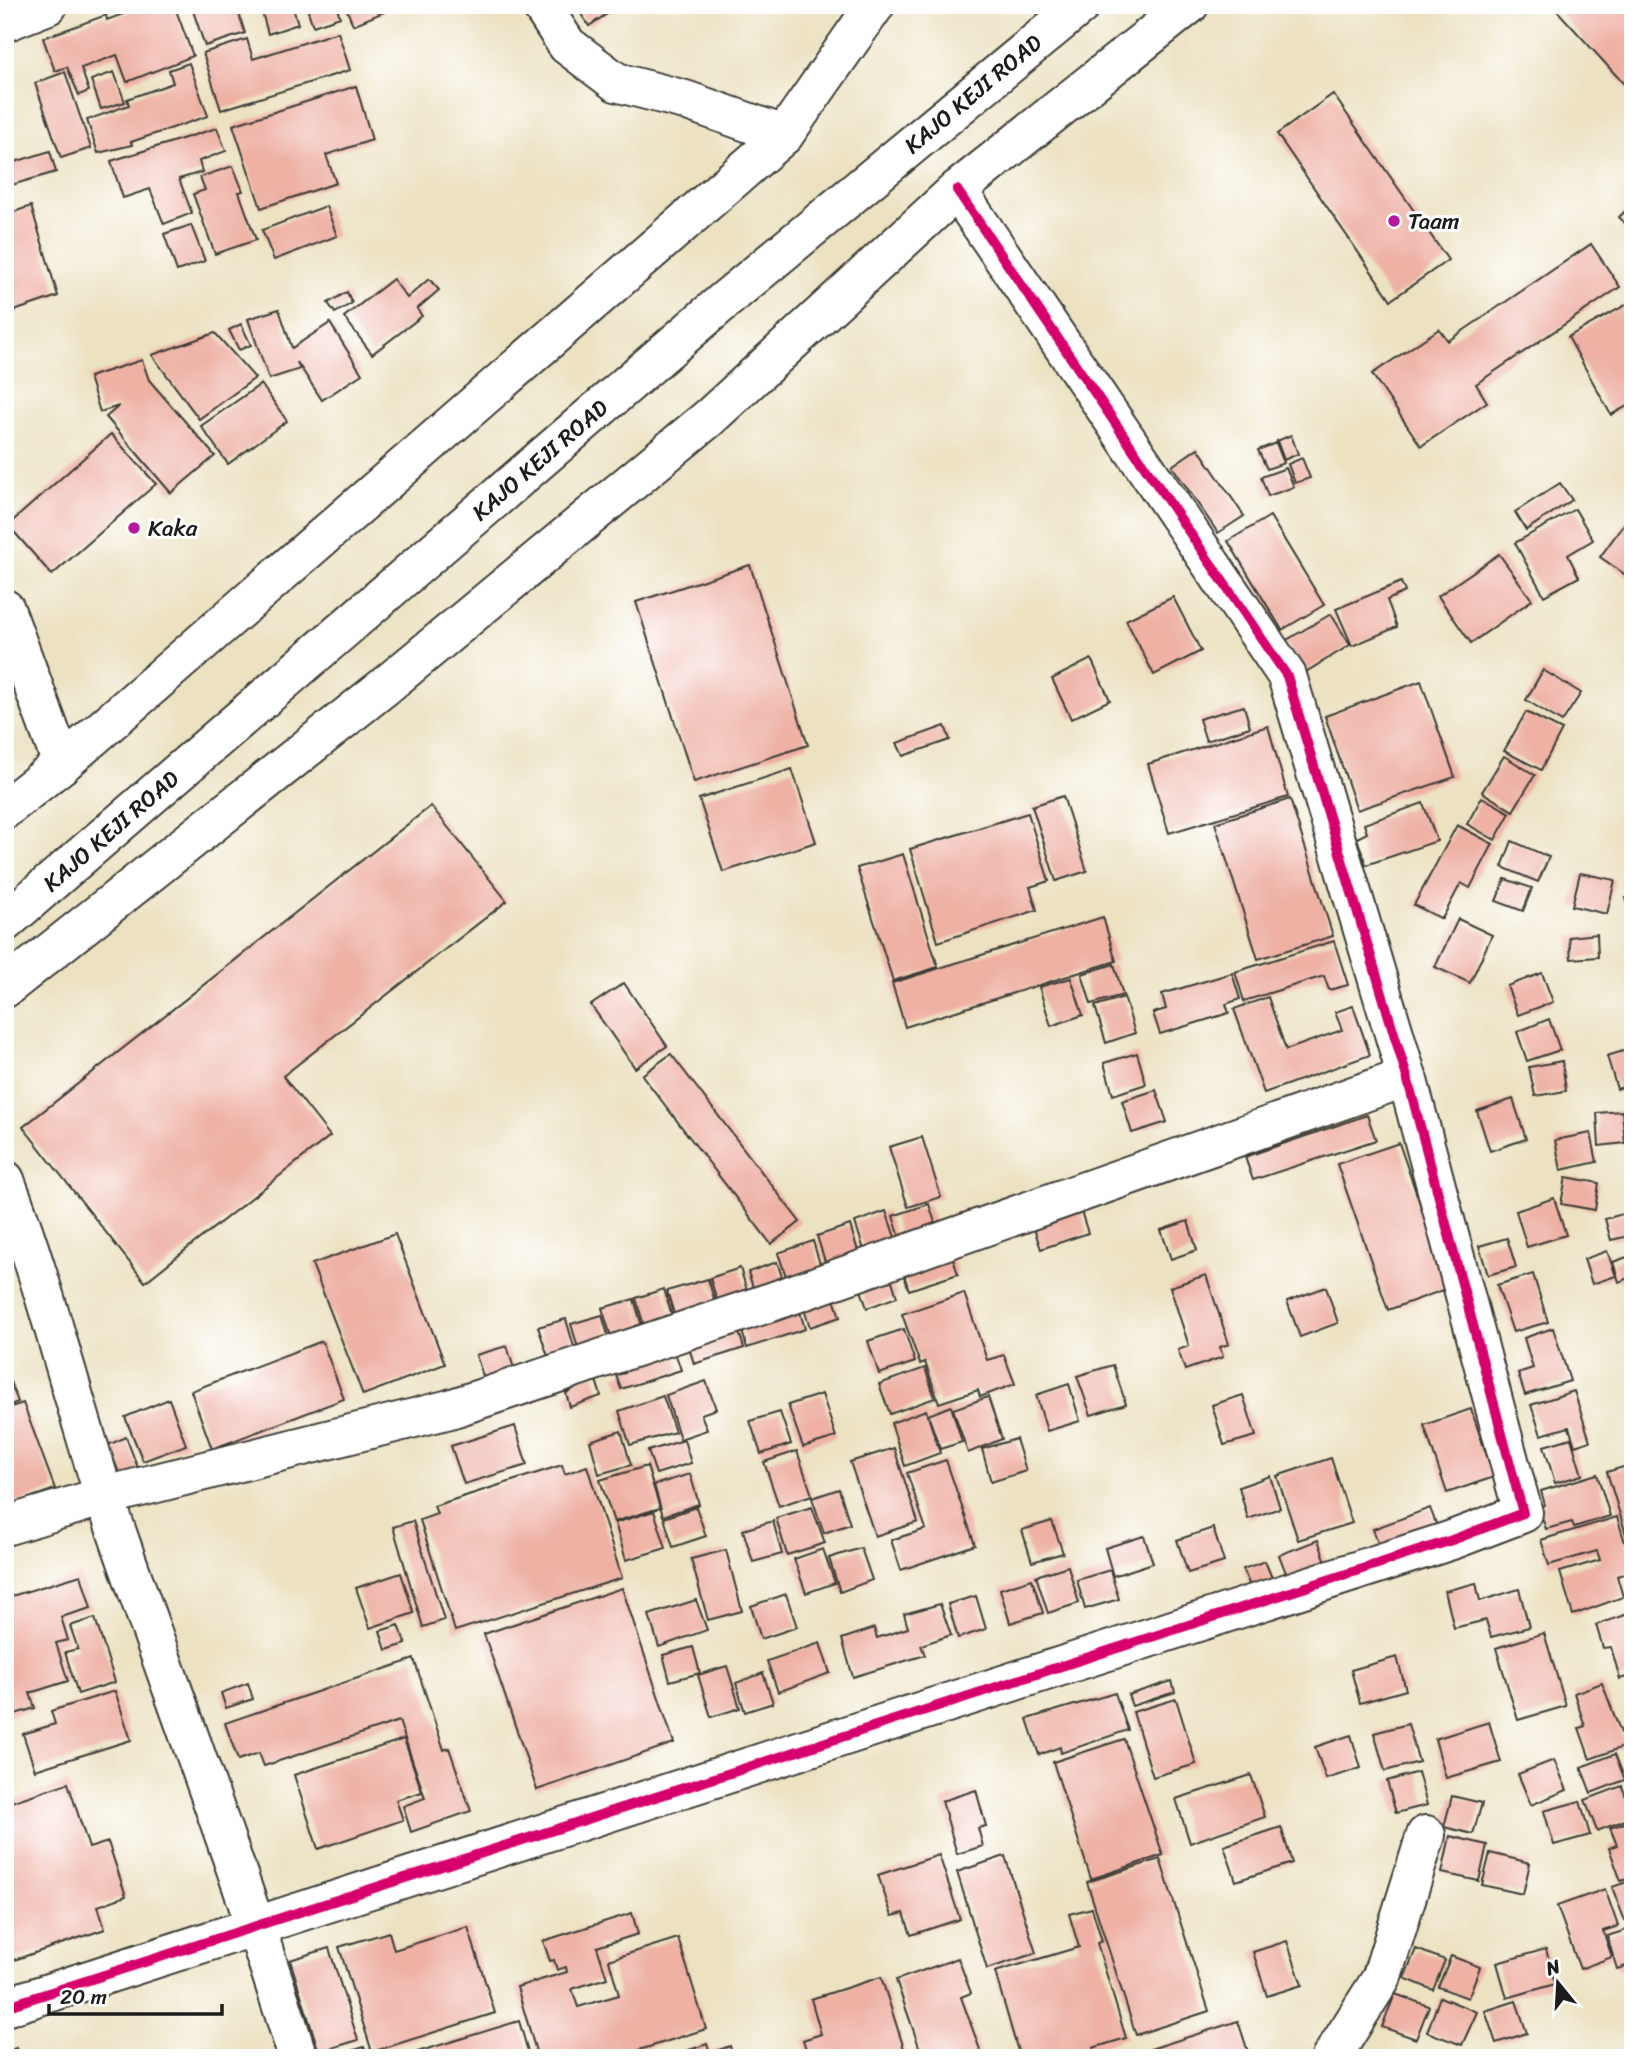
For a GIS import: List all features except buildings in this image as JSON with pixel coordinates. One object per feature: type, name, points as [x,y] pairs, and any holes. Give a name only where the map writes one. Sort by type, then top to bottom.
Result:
[{"type":"street","points":[[5,22],[48,5]]},
{"type":"street","points":[[541,5],[567,45],[616,82],[685,100],[785,135]]},
{"type":"street","points":[[5,809],[62,764],[785,135],[875,5]]},
{"type":"street","name":"KAJO KEJI ROAD","points":[[5,922],[725,300],[1081,5]]},
{"type":"street","points":[[5,988],[384,687],[710,417],[957,190],[1189,5]]},
{"type":"street","points":[[5,2007],[1452,1540],[1523,1513],[1406,1077],[1287,676],[957,190]]},
{"type":"street","points":[[5,609],[62,764]]},
{"type":"street","points":[[5,1526],[105,1496],[450,1409],[774,1301],[1406,1077]]},
{"type":"street","points":[[5,1180],[30,1243],[105,1496],[258,1927],[298,2058]]},
{"type":"street","points":[[1331,2058],[1381,1979],[1426,1835]]},
{"type":"cycle path","points":[[5,2007],[1452,1540],[1523,1513],[1407,1077],[1287,676],[957,190]]},
{"type":"place","name":"Taam","points":[[1394,221]]},
{"type":"place","name":"Kaka","points":[[134,528]]}]
